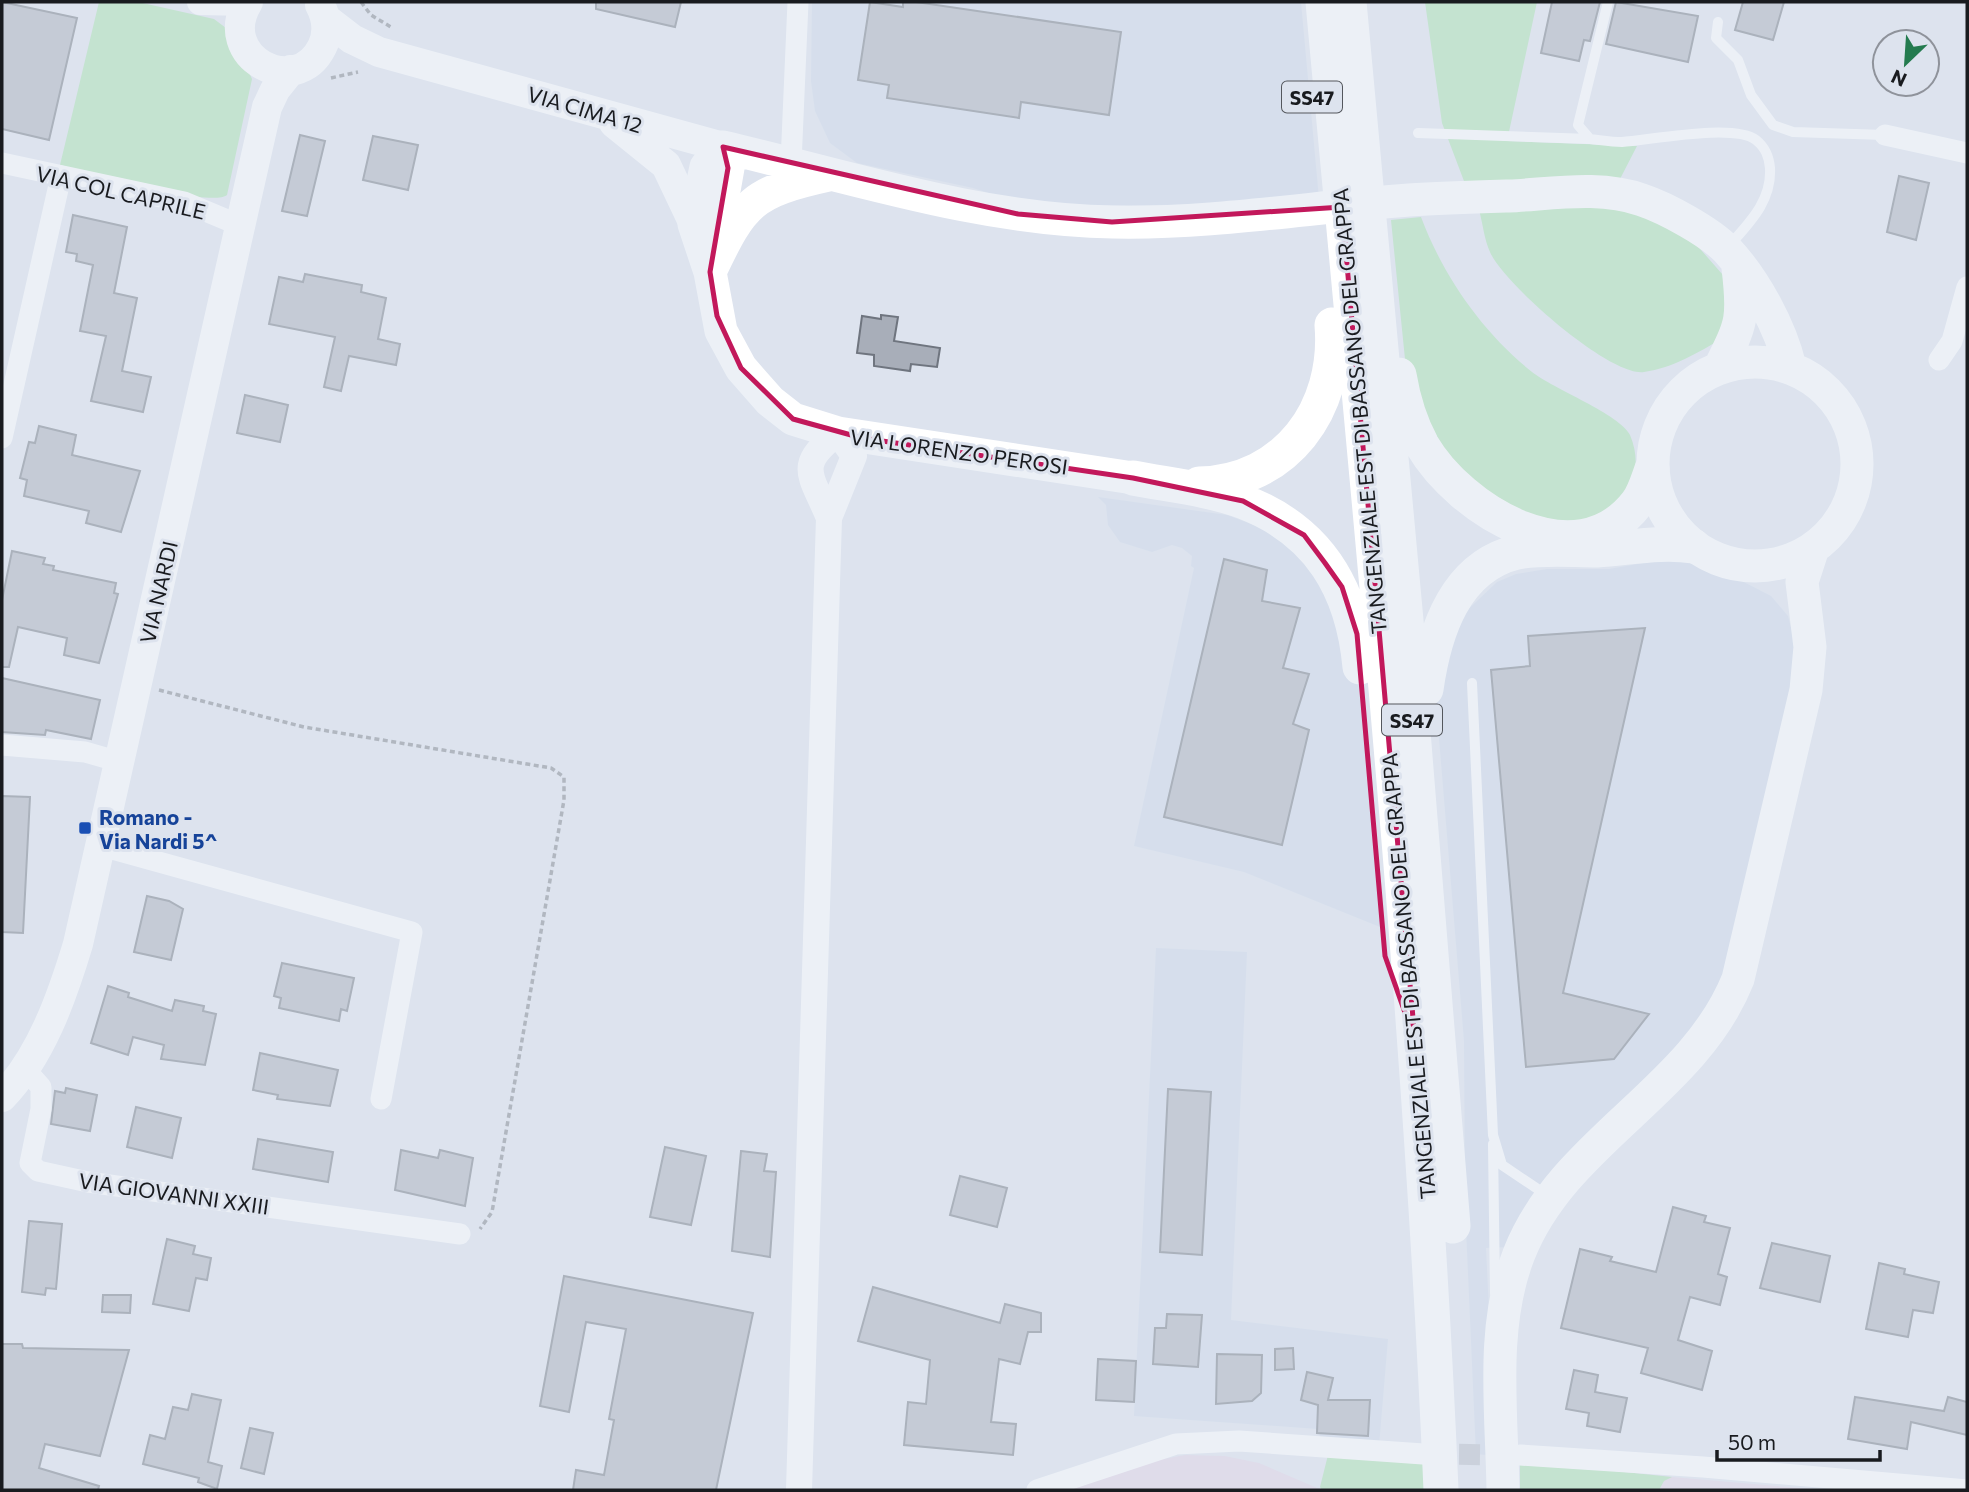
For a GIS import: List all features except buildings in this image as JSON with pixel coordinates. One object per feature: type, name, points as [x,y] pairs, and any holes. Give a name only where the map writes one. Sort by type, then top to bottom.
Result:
[{"type":"highway","name":"SS47","points":[[1133,478],[1196,484],[1237,479],[1272,463],[1300,437],[1325,394],[1334,360],[1304,2]]},
{"type":"highway","name":"TANGENZIALE EST DI BASSANO DEL GRAPPA","points":[[1323,2],[1415,1041],[1446,1461]]},
{"type":"highway","name":"TANGENZIALE EST DI BASSANO DEL GRAPPA","points":[[1349,2],[1410,664],[1414,746],[1448,1145],[1446,1461]]},
{"type":"highway","name":"SS47","points":[[1365,2],[1391,200],[1403,399],[1423,447],[1458,489],[1489,512],[1525,529],[1548,536],[1570,538],[1608,527],[1625,516],[1638,502],[1652,469]]},
{"type":"highway","points":[[1133,478],[1242,501],[1276,518],[1304,535],[1342,587],[1357,634],[1385,956],[1399,1007],[1415,1041]]},
{"type":"highway","points":[[1448,1145],[1453,1112],[1447,968],[1422,716],[1432,644],[1450,603],[1480,569],[1497,559],[1519,552],[1616,549],[1675,543],[1693,546]]},
{"type":"main road","points":[[322,10],[370,62]]},
{"type":"main road","points":[[310,70],[324,41],[322,10]]},
{"type":"main road","points":[[245,12],[246,50],[257,63],[274,70],[310,70]]},
{"type":"main road","points":[[267,107],[275,90],[349,51],[370,62]]},
{"type":"main road","name":"VIA CIMA 12","points":[[370,62],[600,113],[831,174],[1005,212],[1112,222],[1276,215],[1391,200],[1607,191],[1643,200],[1688,223],[1732,257]]},
{"type":"main road","points":[[257,63],[267,107]]},
{"type":"main road","name":"VIA NARDI","points":[[24,1068],[48,1024],[69,972],[101,846],[267,107]]},
{"type":"main road","points":[[600,113],[666,165],[694,223],[710,272],[721,331],[756,388],[793,419],[838,433]]},
{"type":"main road","points":[[694,223],[706,167],[723,147]]},
{"type":"main road","points":[[710,272],[728,168],[723,147]]},
{"type":"main road","points":[[710,272],[737,218],[752,201],[792,183],[831,174]]},
{"type":"main road","points":[[1720,367],[1737,337],[1741,320],[1732,257]]},
{"type":"main road","points":[[1732,257],[1783,340],[1790,368]]},
{"type":"main road","points":[[1743,362],[1766,362],[1790,368],[1825,391],[1840,406],[1853,435],[1857,467],[1852,498],[1836,526],[1813,548],[1782,562],[1747,566],[1719,560],[1693,546],[1664,512],[1656,491],[1652,469],[1656,436],[1674,400],[1688,386],[1720,367],[1743,362]]},
{"type":"main road","name":"VIA LORENZO PEROSI","points":[[838,433],[1133,478]]},
{"type":"main road","points":[[1503,1490],[1503,1327],[1509,1287],[1518,1255],[1550,1198],[1581,1163],[1687,1060],[1710,1032],[1732,994],[1748,948],[1806,690],[1810,647],[1804,619],[1802,582],[1813,548]]},
{"type":"main road","points":[[1747,566],[1783,589],[1804,619]]},
{"type":"main road","points":[[2,1097],[24,1068]]},
{"type":"street","points":[[791,163],[798,2]]},
{"type":"street","points":[[204,3],[245,12]]},
{"type":"street","points":[[1885,135],[1967,153]]},
{"type":"street","name":"VIA COL CAPRILE","points":[[2,163],[184,202],[239,225]]},
{"type":"street","points":[[2,438],[61,176]]},
{"type":"street","points":[[1939,360],[1952,341],[1966,296]]},
{"type":"street","points":[[799,1490],[829,518],[809,470],[816,450],[838,433]]},
{"type":"street","name":"VIA LORENZO PEROSI","points":[[829,518],[854,456],[838,433]]},
{"type":"street","points":[[2,744],[85,752],[120,762]]},
{"type":"street","points":[[101,846],[412,932],[381,1099]]},
{"type":"street","name":"VIA GIOVANNI XXIII","points":[[24,1068],[41,1087],[41,1110],[30,1163],[38,1171],[88,1182],[460,1234]]},
{"type":"street","points":[[1037,1490],[1176,1444],[1239,1441],[1446,1461]]},
{"type":"street","points":[[1521,1455],[1703,1467],[1967,1490]]},
{"type":"lane","points":[[1590,139],[1578,125],[1608,2]]},
{"type":"lane","points":[[1718,22],[1716,38],[1738,60],[1751,95],[1773,125],[1793,132],[1885,135]]},
{"type":"lane","points":[[1418,133],[1619,142],[1732,133],[1755,139],[1769,156],[1770,177],[1759,211],[1732,257]]},
{"type":"lane","points":[[1472,683],[1493,1135],[1494,1289],[1503,1327]]},
{"type":"lane","points":[[1493,1135],[1502,1165],[1550,1198]]},
{"type":"path","points":[[310,70],[342,74],[370,62]]},
{"type":"path","points":[[137,684],[304,727],[551,768],[564,777],[564,800],[492,1212],[482,1228],[460,1234]]},
{"type":"highlighted area","points":[[723,147],[1018,214],[1112,222],[1342,207],[1415,1041],[1385,956],[1357,634],[1342,587],[1304,535],[1243,501],[1133,478],[862,438],[793,419],[741,368],[717,316],[710,272],[728,168]]},
{"type":"shaded area","points":[[812,2],[1301,2],[1319,199],[1265,204],[1030,206],[973,188],[857,163],[830,143],[815,111],[811,81]]},
{"type":"shaded area","points":[[1098,497],[1227,515],[1262,528],[1292,546],[1317,570],[1357,666],[1380,927],[1244,872],[1134,846],[1194,568],[1191,566],[1192,556],[1182,548],[1172,545],[1152,552],[1120,542],[1108,525],[1106,505]]},
{"type":"shaded area","points":[[1666,559],[1699,559],[1771,596],[1788,616],[1798,655],[1734,957],[1713,1005],[1509,1247],[1486,1248],[1496,1456],[1476,1454],[1465,1206],[1464,1041],[1436,702],[1457,620],[1497,582],[1516,574],[1547,569],[1609,569]]},
{"type":"shaded area","points":[[1156,948],[1247,952],[1231,1320],[1388,1339],[1379,1446],[1320,1437],[1318,1429],[1134,1416]]},
{"type":"shaded area","points":[[1185,1455],[1225,1456],[1259,1463],[1322,1490],[1066,1490],[1153,1461]]},
{"type":"shaded area","points":[[1520,1461],[1672,1477],[1823,1490],[1520,1490]]},
{"type":"green space","points":[[99,2],[138,2],[214,19],[230,31],[252,79],[227,195],[216,198],[174,193],[60,165]]},
{"type":"green space","points":[[1425,2],[1537,2],[1507,141],[1637,146],[1620,179],[1467,189],[1442,123]]},
{"type":"green space","points":[[1622,202],[1687,234],[1730,283],[1723,338],[1675,363],[1644,372],[1628,370],[1607,360],[1559,326],[1535,305],[1515,285],[1490,252],[1479,210]]},
{"type":"green space","points":[[1421,217],[1453,282],[1497,340],[1532,372],[1614,419],[1630,435],[1634,445],[1635,475],[1621,512],[1562,536],[1443,464],[1406,369],[1391,220]]},
{"type":"green space","points":[[1329,1451],[1423,1459],[1430,1490],[1322,1490],[1320,1487]]},
{"type":"green space","points":[[1520,1461],[1672,1477],[1664,1481],[1659,1490],[1520,1490]]},
{"type":"tunnel","points":[[1428,1454],[1511,1455]]},
{"type":"place","name":"Romano - Via Nardi 5^","points":[[85,828]]}]
